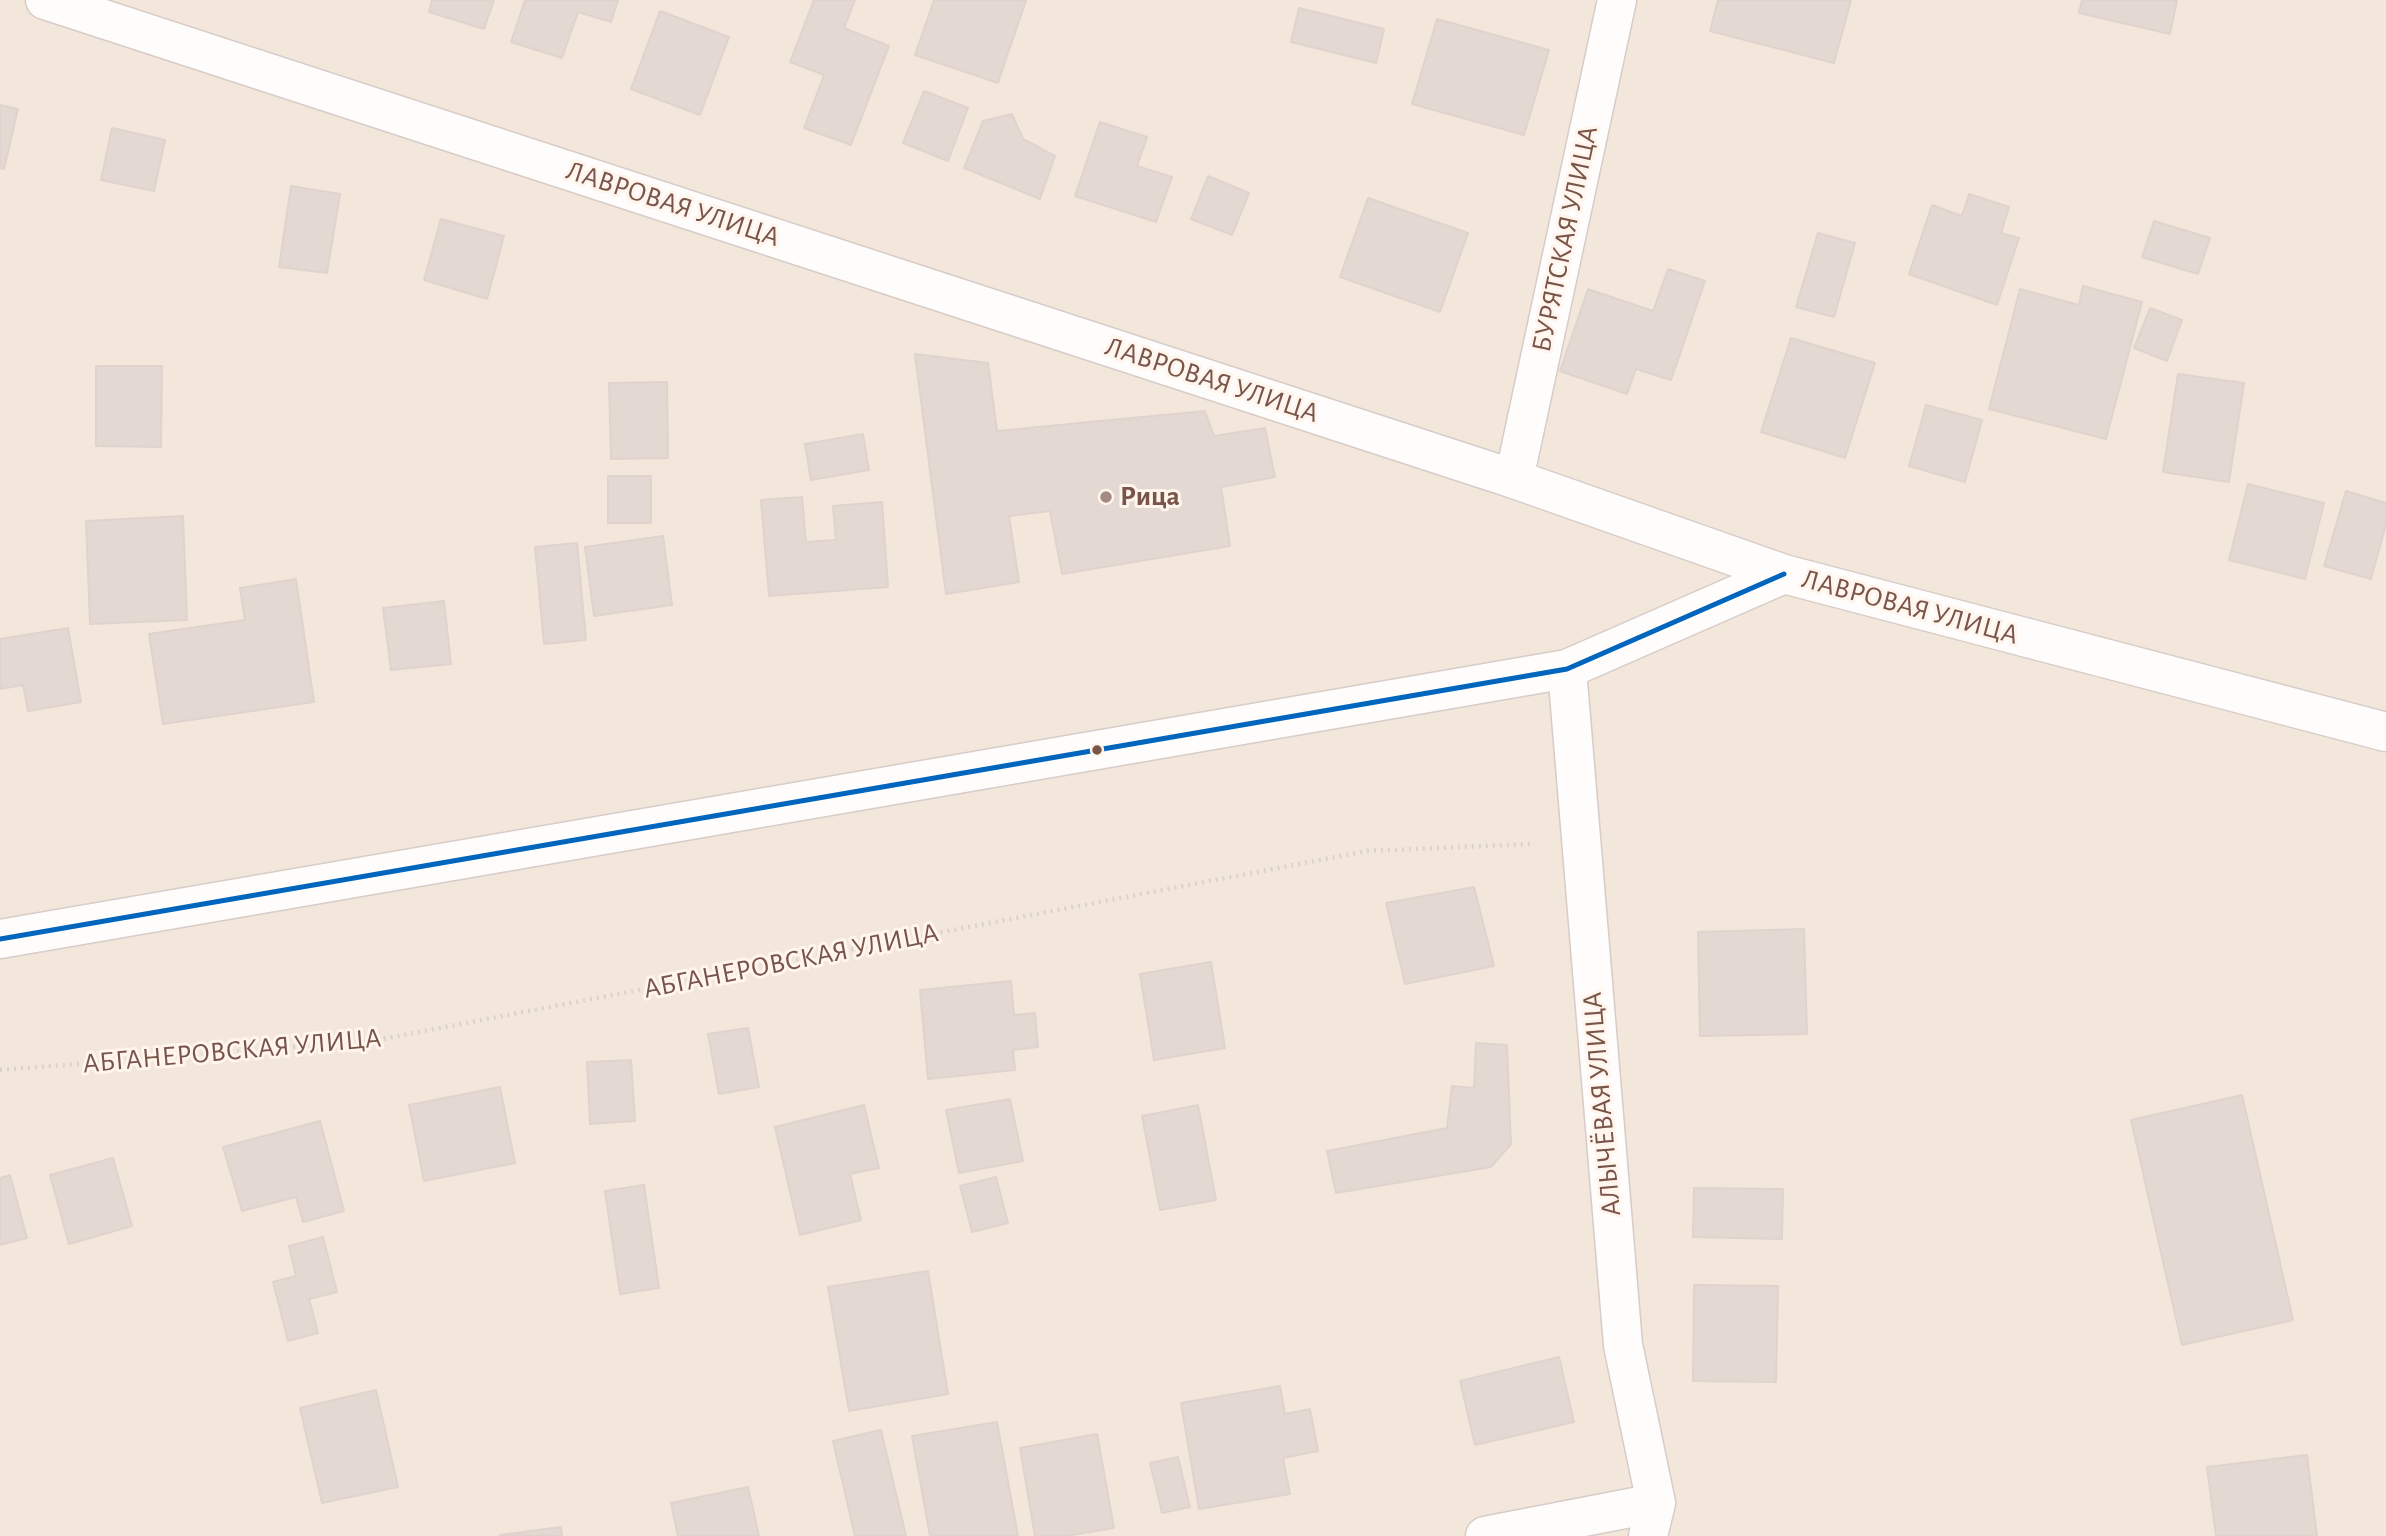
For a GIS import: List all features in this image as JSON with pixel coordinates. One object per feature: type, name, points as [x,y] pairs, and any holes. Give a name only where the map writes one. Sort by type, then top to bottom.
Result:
[{"type":"street","name":"ЛАВРОВАЯ УЛИЦА","points":[[46,0],[1514,479],[1784,574],[2386,732]]},
{"type":"street","name":"БУРЯТСКАЯ УЛИЦА","points":[[1514,479],[1617,0]]},
{"type":"street","points":[[0,939],[1567,668],[1784,574]]},
{"type":"street","name":"АЛЫЧЁВАЯ УЛИЦА","points":[[1567,668],[1623,1345],[1652,1520]]},
{"type":"street","points":[[1485,1536],[1652,1520]]},
{"type":"path","name":"АБГАНЕРОВСКАЯ УЛИЦА","points":[[0,1070],[377,1040],[1367,851],[1580,842]]},
{"type":"shaded area","points":[[0,0],[2386,0],[2386,1536],[0,1536]]},
{"type":"building","points":[[432,0],[494,0],[484,29],[429,12]]},
{"type":"building","points":[[525,0],[618,0],[611,22],[578,12],[562,58],[511,42]]},
{"type":"building","points":[[814,0],[855,0],[844,28],[889,46],[851,145],[804,128],[824,75],[790,62]]},
{"type":"building","points":[[934,0],[1026,0],[998,83],[915,55]]},
{"type":"building","points":[[1718,0],[1851,0],[1834,63],[1710,31]]},
{"type":"building","points":[[2082,0],[2177,1],[2170,34],[2079,13]]},
{"type":"building","points":[[1299,8],[1384,29],[1376,63],[1291,42]]},
{"type":"building","points":[[660,11],[729,37],[700,115],[631,89]]},
{"type":"building","points":[[1437,19],[1549,50],[1524,135],[1412,104]]},
{"type":"building","points":[[924,91],[968,108],[948,161],[903,143]]},
{"type":"building","points":[[0,105],[18,109],[4,169],[0,168]]},
{"type":"building","points":[[1012,114],[1023,139],[1055,156],[1040,199],[964,168],[983,121]]},
{"type":"building","points":[[1100,122],[1147,137],[1137,166],[1172,177],[1156,222],[1075,196]]},
{"type":"building","points":[[112,128],[165,140],[154,191],[101,180]]},
{"type":"building","points":[[1208,176],[1249,193],[1232,235],[1191,219]]},
{"type":"building","points":[[291,186],[340,194],[327,273],[279,267]]},
{"type":"building","points":[[1969,194],[2009,207],[2001,233],[2019,238],[1997,305],[1909,274],[1932,205],[1962,216]]},
{"type":"building","points":[[1368,198],[1468,233],[1440,312],[1340,277]]},
{"type":"building","points":[[441,219],[504,236],[487,299],[424,280]]},
{"type":"building","points":[[2154,221],[2210,238],[2198,274],[2142,257]]},
{"type":"building","points":[[1818,233],[1855,243],[1834,317],[1796,307]]},
{"type":"building","points":[[1668,269],[1705,281],[1671,380],[1636,369],[1627,394],[1560,371],[1588,289],[1653,311]]},
{"type":"building","points":[[2083,286],[2142,302],[2106,439],[1989,409],[2020,289],[2079,305]]},
{"type":"building","points":[[2150,308],[2182,320],[2167,361],[2134,348]]},
{"type":"building","points":[[1791,338],[1875,363],[1845,458],[1761,432]]},
{"type":"building","points":[[915,354],[988,363],[997,431],[1205,411],[1214,436],[1265,428],[1275,477],[1221,487],[1230,546],[1062,574],[1050,511],[1009,516],[1019,582],[946,594]]},
{"type":"building","points":[[96,366],[162,366],[161,447],[96,446]]},
{"type":"building","points":[[2178,374],[2244,383],[2229,482],[2163,472]]},
{"type":"building","points":[[667,382],[668,458],[611,459],[609,383]]},
{"type":"building","points":[[1926,405],[1982,420],[1965,482],[1909,466]]},
{"type":"building","points":[[863,434],[869,470],[811,480],[805,444]]},
{"type":"building","points":[[608,476],[651,476],[651,523],[608,523]]},
{"type":"building","points":[[2248,484],[2324,503],[2305,579],[2229,560]]},
{"type":"building","points":[[2346,491],[2386,503],[2386,524],[2371,579],[2324,566]]},
{"type":"building","points":[[802,497],[806,542],[836,540],[833,506],[882,502],[888,587],[769,596],[761,500]]},
{"type":"building","points":[[183,516],[187,620],[90,624],[86,521]]},
{"type":"building","points":[[663,536],[672,605],[594,616],[585,547]]},
{"type":"building","points":[[577,543],[586,640],[544,644],[535,547]]},
{"type":"building","points":[[296,579],[314,702],[163,724],[149,634],[245,620],[240,588]]},
{"type":"building","points":[[444,601],[451,664],[391,670],[383,608]]},
{"type":"building","points":[[68,628],[81,702],[28,711],[23,685],[0,689],[0,639]]},
{"type":"building","points":[[1474,887],[1494,966],[1405,984],[1386,903]]},
{"type":"building","points":[[1804,929],[1807,1034],[1700,1036],[1698,932]]},
{"type":"building","points":[[1211,962],[1225,1048],[1154,1060],[1140,974]]},
{"type":"building","points":[[1011,981],[1014,1015],[1035,1013],[1038,1047],[1013,1050],[1015,1070],[928,1079],[920,990]]},
{"type":"building","points":[[748,1028],[759,1087],[719,1094],[708,1034]]},
{"type":"building","points":[[1476,1043],[1507,1045],[1511,1144],[1491,1167],[1336,1193],[1327,1151],[1447,1128],[1452,1086],[1474,1088]]},
{"type":"building","points":[[631,1060],[635,1121],[590,1124],[587,1062]]},
{"type":"building","points":[[500,1087],[515,1163],[424,1181],[409,1105]]},
{"type":"building","points":[[2242,1095],[2293,1320],[2182,1345],[2131,1120]]},
{"type":"building","points":[[1010,1099],[1023,1161],[959,1173],[946,1110]]},
{"type":"building","points":[[864,1105],[879,1168],[850,1174],[861,1220],[800,1235],[775,1127]]},
{"type":"building","points":[[1198,1105],[1216,1200],[1160,1210],[1142,1116]]},
{"type":"building","points":[[320,1121],[344,1211],[303,1222],[296,1197],[242,1211],[223,1147]]},
{"type":"building","points":[[113,1158],[132,1226],[69,1244],[50,1175]]},
{"type":"building","points":[[10,1175],[27,1238],[0,1245],[0,1178]]},
{"type":"building","points":[[996,1177],[1008,1223],[972,1232],[960,1186]]},
{"type":"building","points":[[644,1185],[659,1288],[620,1294],[605,1191]]},
{"type":"building","points":[[1694,1188],[1783,1189],[1782,1239],[1693,1237]]},
{"type":"building","points":[[323,1237],[337,1292],[309,1299],[318,1333],[288,1341],[273,1282],[296,1276],[289,1246]]},
{"type":"building","points":[[928,1271],[948,1394],[849,1411],[828,1287]]},
{"type":"building","points":[[1694,1285],[1778,1286],[1776,1382],[1693,1381]]},
{"type":"building","points":[[1559,1357],[1574,1422],[1475,1445],[1460,1381]]},
{"type":"building","points":[[1280,1386],[1285,1414],[1310,1409],[1318,1451],[1283,1458],[1290,1494],[1199,1509],[1181,1403]]},
{"type":"building","points":[[376,1390],[398,1487],[322,1503],[300,1408]]},
{"type":"building","points":[[997,1422],[1018,1536],[930,1536],[912,1436]]},
{"type":"building","points":[[881,1430],[906,1536],[855,1536],[833,1441]]},
{"type":"building","points":[[1097,1434],[1114,1528],[1066,1536],[1035,1536],[1020,1448]]},
{"type":"building","points":[[2307,1455],[2317,1536],[2216,1536],[2207,1467]]},
{"type":"building","points":[[1178,1457],[1190,1507],[1162,1513],[1150,1463]]},
{"type":"building","points":[[748,1487],[759,1536],[678,1536],[671,1503]]},
{"type":"building","points":[[561,1527],[562,1536],[500,1535]]},
{"type":"transit line","points":[[0,939],[1567,669],[1784,574]]},
{"type":"place","name":"Рица","points":[[1106,497]]}]
